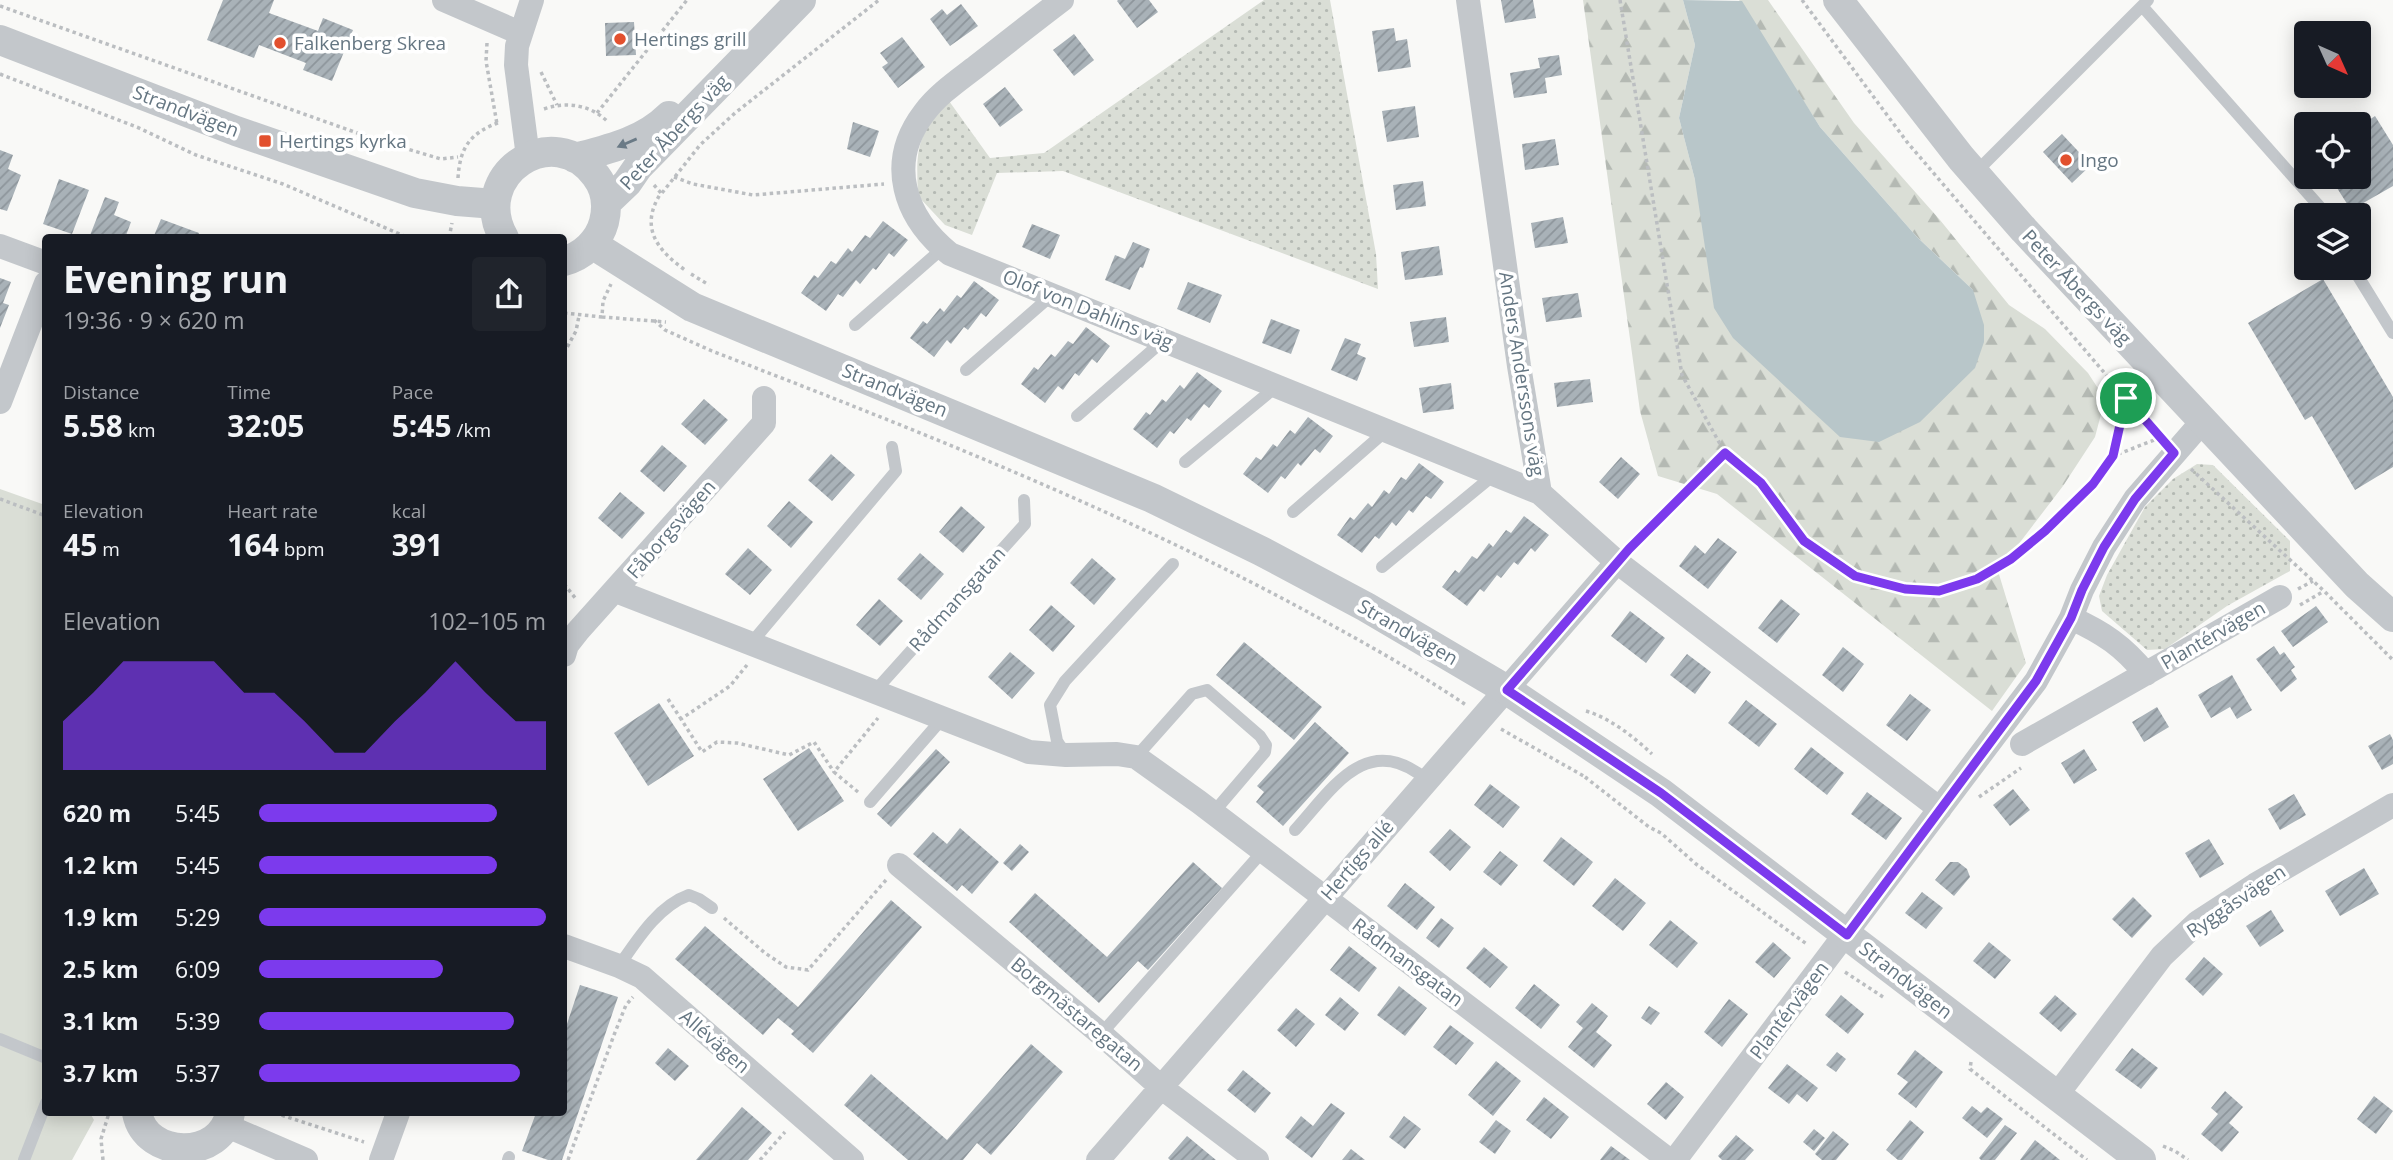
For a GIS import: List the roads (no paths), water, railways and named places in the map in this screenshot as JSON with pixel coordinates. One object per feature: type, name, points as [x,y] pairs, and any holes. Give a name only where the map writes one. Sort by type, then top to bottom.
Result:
[{"type":"street","points":[[444,0],[520,33]]},
{"type":"street","points":[[528,157],[516,65],[520,33],[532,0]]},
{"type":"street","name":"Peter Åbergs väg","points":[[575,158],[623,145],[663,123],[786,0]]},
{"type":"street","name":"Peter Åbergs väg","points":[[606,203],[801,0]]},
{"type":"street","name":"Olof von Dahlins väg","points":[[1062,0],[946,91],[925,112],[913,131],[905,155],[903,182],[911,208],[924,229],[950,254],[1540,493]]},
{"type":"street","name":"Anders Anderssons väg","points":[[1468,0],[1519,366],[1540,493],[1617,562],[1940,809]]},
{"type":"street","name":"Peter Åbergs väg","points":[[1838,0],[1974,173],[2024,230],[2202,422],[2357,584],[2393,617]]},
{"type":"street","name":"Strandvägen","points":[[0,40],[265,141],[415,193],[457,201],[495,204]]},
{"type":"street","points":[[502,234],[496,218],[495,204],[503,179],[517,164],[528,157],[552,152],[575,158],[598,179],[606,203],[603,225],[592,244],[582,253],[567,260]]},
{"type":"street","name":"Strandvägen","points":[[592,244],[692,307],[1164,504],[1261,551],[1366,607],[1507,690],[1661,793],[2141,1160]]},
{"type":"street","points":[[0,246],[42,262]]},
{"type":"street","points":[[0,402],[42,294]]},
{"type":"street","name":"Fåborgsvägen","points":[[567,645],[764,423],[764,398]]},
{"type":"street","name":"Plantérvägen","points":[[1675,1160],[2036,681],[2071,618],[2104,547],[2167,445],[2202,422]]},
{"type":"street","name":"Hertigs allé","points":[[1098,1160],[1617,562]]},
{"type":"street","points":[[616,591],[1029,752],[1066,755],[1117,754],[1136,757]]},
{"type":"street","name":"Plantérvägen","points":[[2026,753],[2146,674],[2285,604]]},
{"type":"street","name":"Plantérvägen","points":[[2071,618],[2098,630],[2126,650],[2146,674]]},
{"type":"street","name":"Rådmansgatan","points":[[1136,757],[1669,1160]]},
{"type":"street","name":"Ryggåsvägen","points":[[2056,1096],[2162,956],[2198,922],[2255,885],[2393,805]]},
{"type":"street","name":"Borgmästaregatan","points":[[899,865],[1162,1087],[1257,1160]]},
{"type":"street","name":"Allévägen","points":[[567,947],[642,977],[852,1160]]},
{"type":"street","points":[[138,1116],[145,1136],[168,1157],[204,1151],[220,1138],[229,1119],[306,1160]]},
{"type":"street","points":[[383,1155],[397,1116]]},
{"type":"lane","points":[[1974,173],[2145,3],[2317,203]]},
{"type":"lane","points":[[855,325],[943,248]]},
{"type":"lane","points":[[2360,280],[2393,333]]},
{"type":"lane","points":[[966,370],[1052,295]]},
{"type":"lane","points":[[1077,416],[1164,340]]},
{"type":"lane","points":[[1185,462],[1277,386]]},
{"type":"lane","points":[[1293,512],[1387,430]]},
{"type":"lane","points":[[756,644],[896,471],[892,447]]},
{"type":"lane","points":[[1382,567],[1495,474]]},
{"type":"lane","name":"Rådmansgatan","points":[[883,696],[1025,524],[1024,500]]},
{"type":"lane","points":[[1066,755],[1056,741],[1050,705],[1065,681],[1173,564]]},
{"type":"lane","points":[[1136,757],[1192,694],[1207,690],[1260,736],[1266,745],[1265,752],[1213,813]]},
{"type":"lane","points":[[870,802],[942,719]]},
{"type":"lane","points":[[1295,830],[1341,779],[1358,766],[1371,761],[1410,767],[1427,780]]},
{"type":"lane","points":[[1101,1034],[1263,852]]},
{"type":"lane","points":[[619,966],[641,934],[670,905],[689,895],[712,908]]},
{"type":"lane","points":[[0,1039],[42,1056]]},
{"type":"lane","points":[[24,1160],[42,1113]]},
{"type":"place","name":"Hertings grill","points":[[620,39]]},
{"type":"place","name":"Falkenberg Skrea","points":[[280,43]]},
{"type":"place","name":"Hertings kyrka","points":[[265,141]]},
{"type":"place","name":"Ingo","points":[[2066,160]]}]
